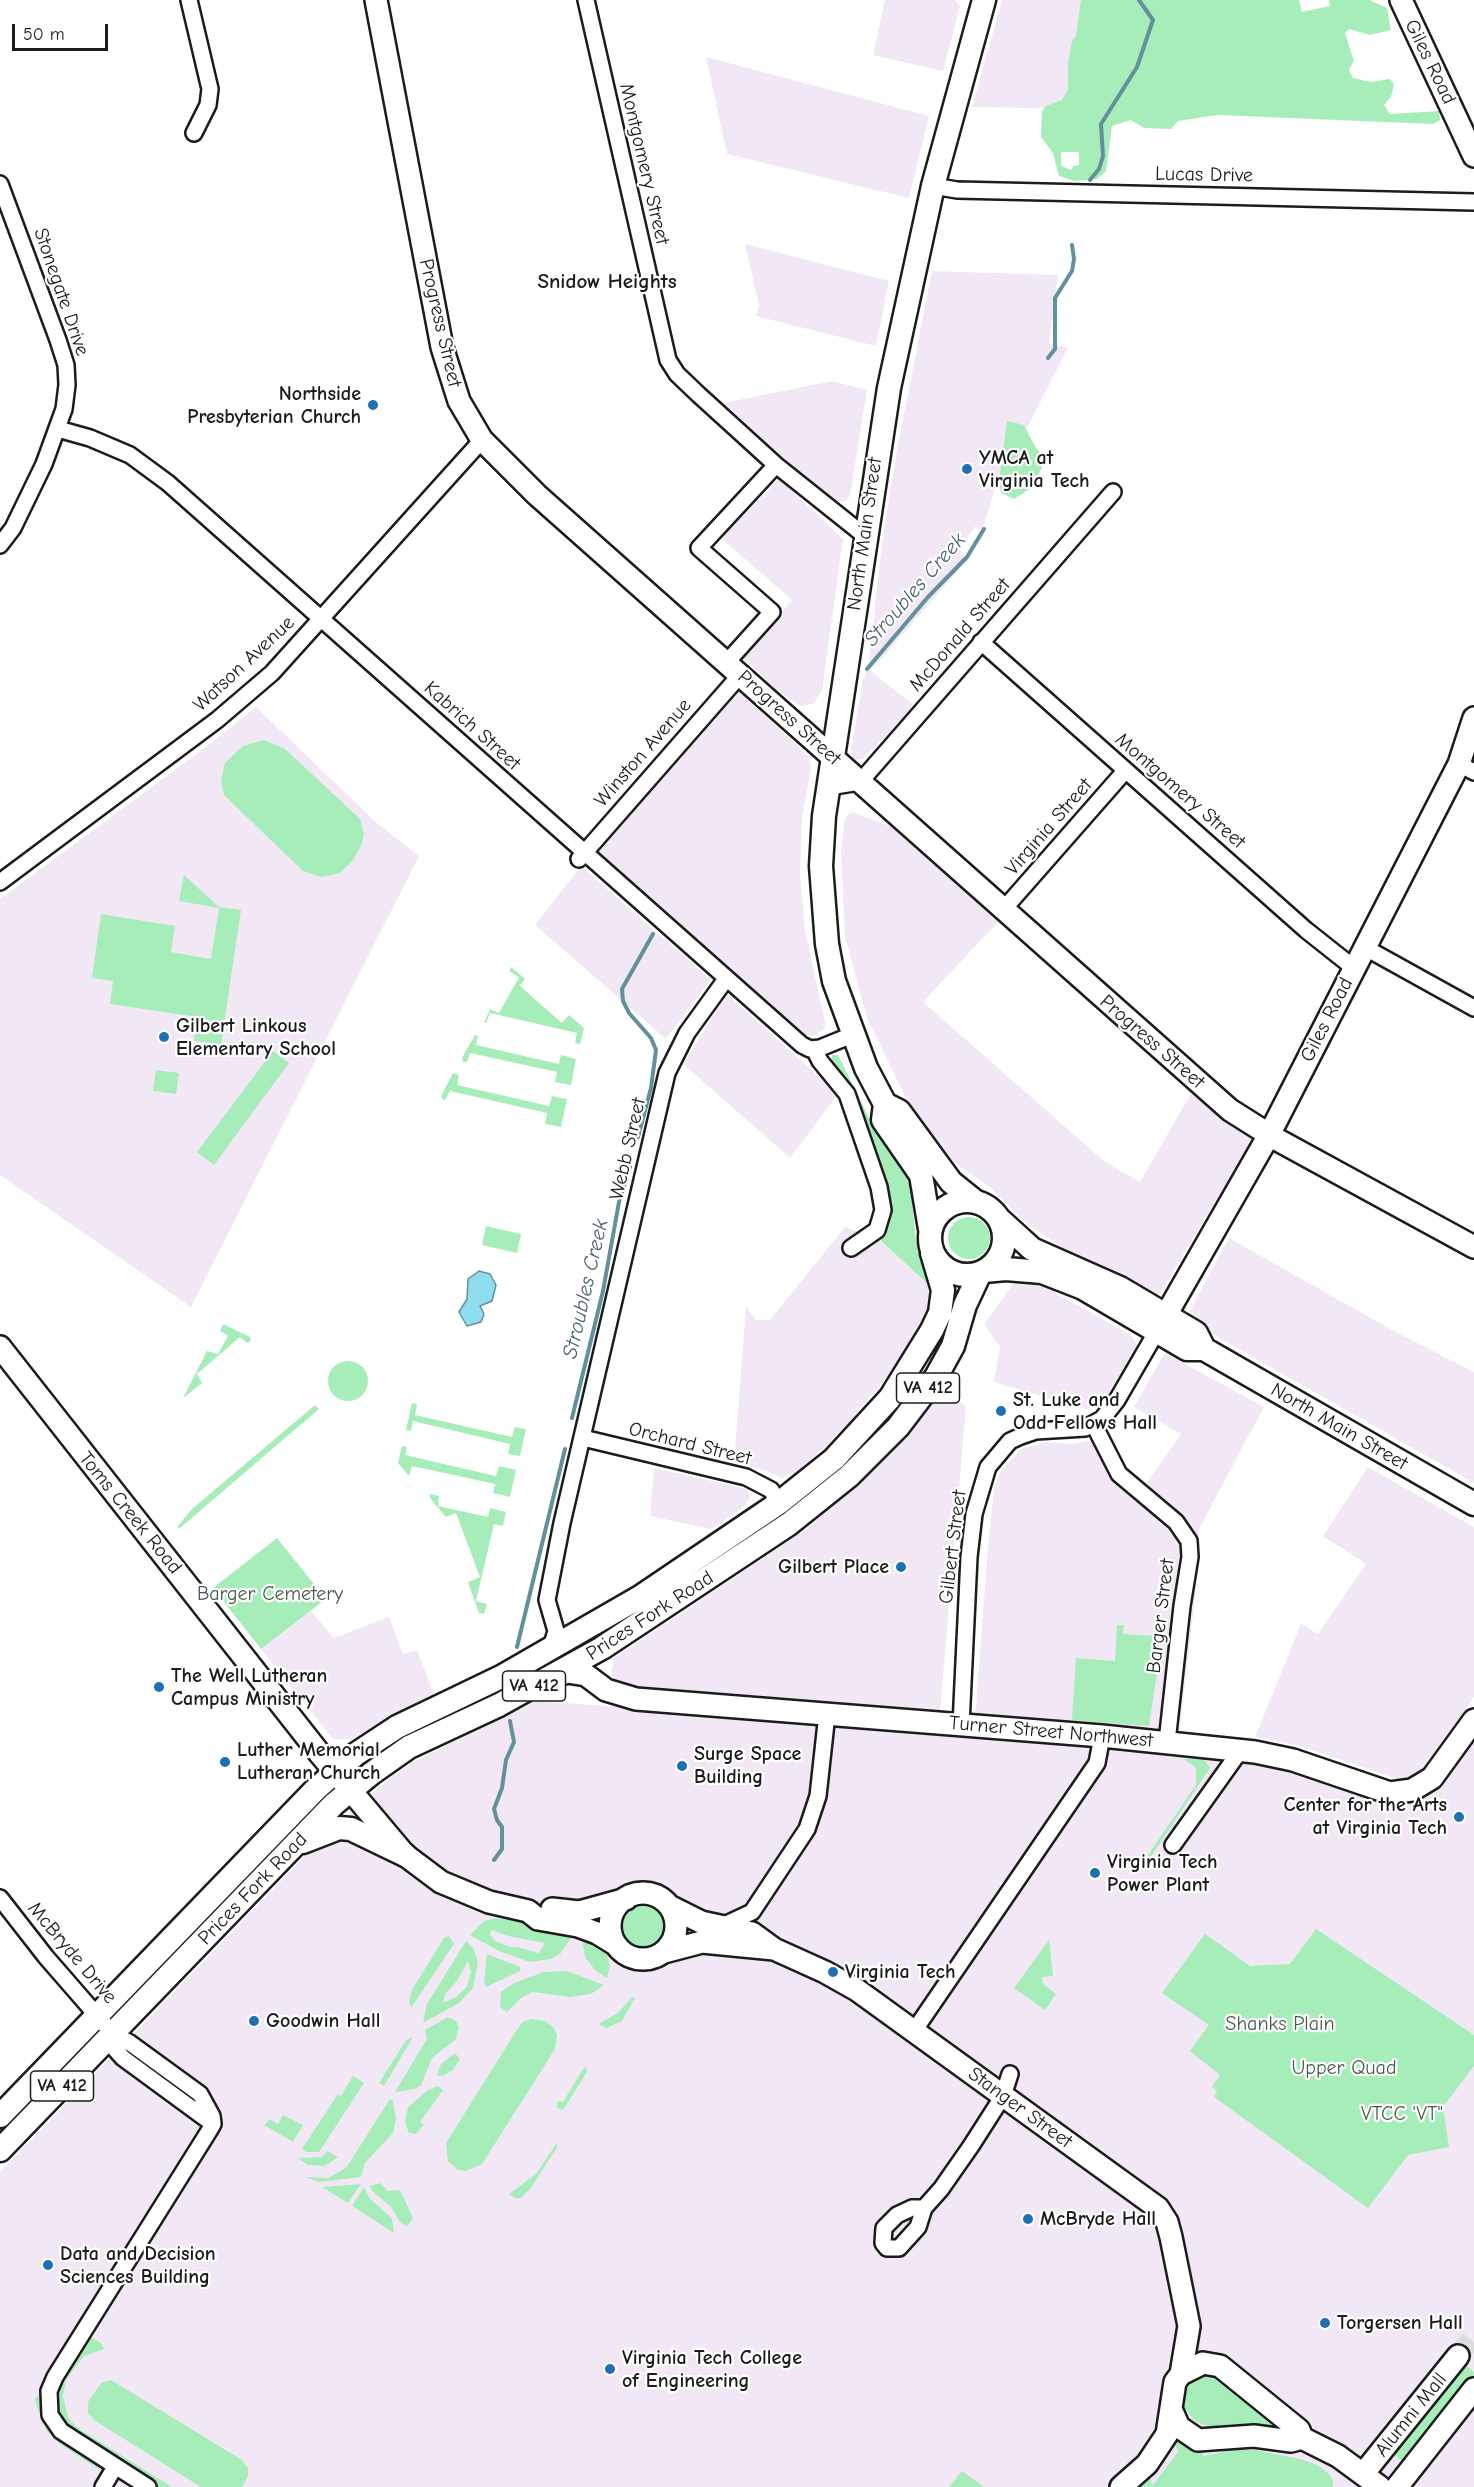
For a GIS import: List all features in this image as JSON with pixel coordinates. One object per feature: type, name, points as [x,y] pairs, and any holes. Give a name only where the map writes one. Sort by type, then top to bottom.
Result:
[{"type":"main road","name":"North Main Street","points":[[930,1229],[921,1175],[883,1120],[885,1104],[852,1035],[834,981],[824,916],[821,866],[829,787],[865,536],[897,344],[933,186],[984,0]]},
{"type":"main road","name":"North Main Street","points":[[885,1104],[898,1111],[951,1182],[976,1202]]},
{"type":"main road","points":[[982,1272],[995,1262],[1002,1251],[1004,1240],[999,1219],[990,1209],[976,1202],[962,1201],[943,1209],[930,1229],[932,1253],[940,1264],[950,1271],[965,1275],[1015,1269],[1042,1272],[1083,1288],[1131,1316],[1158,1319],[1162,1323]]},
{"type":"main road","name":"North Main Street","points":[[999,1219],[1032,1249],[1120,1288],[1162,1323],[1196,1333],[1204,1349],[1474,1504]]},
{"type":"main road","name":"Prices Fork Road","points":[[0,2116],[335,1772],[397,1727],[550,1651],[640,1597],[779,1503],[834,1459],[890,1398],[932,1330],[940,1313],[943,1290],[932,1253]]},
{"type":"main road","name":"Prices Fork Road","points":[[0,2150],[289,1851],[351,1790],[409,1748],[548,1679],[612,1642],[744,1556],[820,1502],[872,1454],[923,1395],[953,1346],[965,1305],[982,1272]]},
{"type":"main road","points":[[789,1524],[792,1507],[813,1487],[834,1459]]},
{"type":"main road","points":[[744,1556],[774,1519],[779,1503]]},
{"type":"main road","points":[[289,1851],[307,1840],[339,1828],[363,1834],[405,1855]]},
{"type":"street","points":[[189,0],[210,89],[208,105],[194,133]]},
{"type":"street","name":"Progress Street","points":[[376,0],[442,347],[456,394],[472,427],[482,440],[537,495],[1230,1110],[1269,1135],[1474,1247]]},
{"type":"street","name":"Montgomery Street","points":[[586,0],[668,360],[691,388],[776,465],[865,536]]},
{"type":"street","name":"Giles Road","points":[[1401,0],[1474,156]]},
{"type":"street","name":"Stonegate Drive","points":[[0,184],[66,365],[66,402],[58,429],[24,508],[0,545]]},
{"type":"street","name":"Lucas Drive","points":[[933,186],[957,190],[1474,202]]},
{"type":"street","name":"Kabrich Street","points":[[58,429],[107,445],[147,466],[322,620],[580,857],[802,1046],[814,1049]]},
{"type":"street","name":"Watson Avenue","points":[[0,882],[235,706],[272,673],[482,440]]},
{"type":"street","name":"Winston Avenue","points":[[580,857],[734,668],[772,612],[699,548],[776,465]]},
{"type":"street","name":"McDonald Street","points":[[860,782],[1113,492]]},
{"type":"street","name":"Montgomery Street","points":[[981,642],[1306,930],[1354,968]]},
{"type":"street","name":"Giles Road","points":[[1162,1323],[1269,1135],[1364,947],[1467,768],[1474,718]]},
{"type":"street","name":"Virginia Street","points":[[1003,910],[1125,771]]},
{"type":"street","points":[[829,787],[860,782]]},
{"type":"street","points":[[1364,947],[1474,1008]]},
{"type":"street","name":"Webb Street","points":[[550,1651],[555,1638],[555,1624],[548,1600],[667,1073],[687,1033],[726,979]]},
{"type":"street","points":[[851,1248],[877,1230],[883,1210],[879,1187],[848,1094],[820,1061],[814,1049],[852,1035]]},
{"type":"street","points":[[1094,1425],[1117,1400],[1162,1323]]},
{"type":"street","name":"Toms Creek Road","points":[[0,1347],[351,1790]]},
{"type":"street","name":"Barger Street","points":[[1094,1425],[1119,1474],[1176,1522],[1187,1536],[1191,1551],[1182,1606],[1167,1742]]},
{"type":"street","name":"Gilbert Street","points":[[961,1725],[969,1557],[974,1514],[988,1467],[1010,1441],[1022,1436],[1036,1431],[1068,1431],[1094,1425]]},
{"type":"street","name":"Orchard Street","points":[[583,1438],[746,1477],[771,1490],[779,1503]]},
{"type":"street","points":[[555,1624],[568,1630],[588,1629]]},
{"type":"street","points":[[594,1679],[600,1658],[612,1642]]},
{"type":"street","name":"Turner Street Northwest","points":[[548,1679],[567,1672],[594,1679],[612,1693],[636,1699],[1102,1736],[1240,1750],[1293,1760],[1377,1790],[1403,1793],[1415,1789],[1432,1778],[1474,1720]]},
{"type":"street","points":[[722,1926],[752,1912],[807,1829],[814,1811],[827,1714]]},
{"type":"street","points":[[914,2031],[1035,1858],[1097,1763],[1102,1736]]},
{"type":"street","points":[[1173,1845],[1240,1750]]},
{"type":"street","points":[[351,1790],[405,1855],[441,1882],[489,1902],[528,1911],[538,1919],[578,1926],[597,1933],[634,1958],[664,1952],[672,1944],[676,1931],[676,1922],[671,1908],[658,1896],[646,1893],[579,1912],[540,1907],[528,1911]]},
{"type":"street","name":"McBryde Drive","points":[[0,1898],[46,1957],[113,2034],[130,2043],[200,2094],[207,2102],[213,2124],[60,2368],[49,2391],[48,2404],[57,2428],[115,2467]]},
{"type":"street","points":[[615,1944],[611,1935],[611,1923],[615,1910],[628,1898]]},
{"type":"street","name":"Stanger Street","points":[[671,1908],[691,1918],[752,1934],[774,1949],[841,1981],[1124,2182],[1163,2214],[1171,2237],[1189,2325],[1201,2345],[1221,2366],[1299,2430],[1302,2438]]},
{"type":"street","points":[[752,1912],[752,1934]]},
{"type":"street","name":"Stanger Street","points":[[664,1952],[702,1942],[774,1949]]},
{"type":"street","points":[[924,2208],[941,2189],[1003,2096],[1010,2074]]},
{"type":"street","name":"Stanger Street","points":[[1121,2487],[1147,2464],[1161,2445],[1169,2427],[1172,2390],[1181,2374],[1189,2325]]},
{"type":"street","name":"Alumni Mall","points":[[1371,2480],[1458,2356]]},
{"type":"street","points":[[1181,2374],[1203,2363],[1221,2366]]},
{"type":"street","name":"Alumni Mall","points":[[1397,2487],[1474,2389]]},
{"type":"street","points":[[1171,2409],[1179,2427],[1198,2440],[1254,2436],[1291,2440],[1302,2438],[1338,2456],[1371,2480]]},
{"type":"street","points":[[102,2487],[115,2467],[148,2487]]},
{"type":"shaded area","points":[[885,0],[956,0],[960,7],[943,71],[873,55]]},
{"type":"shaded area","points":[[1002,0],[1091,0],[1071,109],[972,107]]},
{"type":"shaded area","points":[[706,57],[929,116],[909,198],[727,154]]},
{"type":"shaded area","points":[[745,244],[889,281],[876,346],[756,316],[759,305]]},
{"type":"shaded area","points":[[932,271],[1058,275],[1049,343],[1068,348],[1023,436],[1013,430],[982,531],[976,526],[958,548],[968,559],[876,665],[868,669],[882,543],[898,444]]},
{"type":"shaded area","points":[[832,381],[867,390],[850,496],[844,502],[830,500],[724,403]]},
{"type":"shaded area","points":[[779,479],[843,539],[822,691],[813,704],[800,706],[777,690],[742,657],[792,600],[721,538]]},
{"type":"shaded area","points":[[868,669],[915,706],[863,759],[853,760],[851,748],[863,681]]},
{"type":"shaded area","points":[[739,692],[809,756],[811,768],[802,819],[800,873],[805,930],[825,1022],[825,1029],[813,1036],[803,1035],[597,852]]},
{"type":"shaded area","name":"Gilbert Linkous Elementary School","points":[[256,707],[377,823],[419,856],[191,1307],[0,1175],[0,899],[210,744]]},
{"type":"shaded area","points":[[853,812],[893,827],[998,922],[923,1002],[1104,1161],[1140,1182],[1192,1092],[1253,1139],[1159,1295],[1152,1299],[1089,1265],[1027,1224],[986,1184],[957,1165],[923,1124],[904,1094],[867,1018],[845,936],[841,854],[844,823],[847,815]]},
{"type":"shaded area","points":[[581,866],[711,980],[666,1039],[535,925]]},
{"type":"shaded area","points":[[727,994],[838,1094],[790,1158],[683,1064]]},
{"type":"shaded area","points":[[845,1227],[857,1231],[865,1227],[931,1287],[931,1313],[891,1372],[845,1427],[795,1474],[781,1478],[764,1470],[734,1462],[746,1307],[756,1320],[770,1320]]},
{"type":"shaded area","points":[[1229,1238],[1394,1331],[1474,1372],[1474,1483],[1193,1323],[1188,1314]]},
{"type":"shaded area","points":[[1014,1283],[1043,1286],[1131,1335],[1137,1345],[1103,1402],[1088,1409],[1080,1408],[994,1382],[1000,1347],[984,1324]]},
{"type":"shaded area","name":"Virginia Tech","points":[[1165,1353],[1264,1407],[1199,1529],[1195,1598],[1177,1751],[1292,1770],[1386,1803],[1401,1804],[1421,1798],[1439,1787],[1474,1737],[1474,2487],[0,2487],[0,2172],[330,1830],[392,1776],[413,1762],[535,1701],[974,1732],[994,1487],[1002,1469],[1023,1448],[1047,1442],[1071,1444],[1094,1440],[1146,1484],[1181,1434],[1134,1407]]},
{"type":"shaded area","points":[[941,1391],[966,1406],[940,1712],[623,1686],[615,1681],[611,1672],[614,1658],[808,1528],[899,1444]]},
{"type":"shaded area","points":[[1368,1467],[1474,1527],[1474,1697],[1422,1771],[1416,1776],[1400,1780],[1297,1745],[1255,1737],[1301,1624],[1318,1634],[1366,1564],[1323,1536]]},
{"type":"shaded area","points":[[654,1468],[748,1489],[750,1498],[744,1507],[711,1529],[650,1516]]},
{"type":"shaded area","points":[[311,1611],[334,1638],[389,1617],[403,1654],[417,1650],[434,1694],[388,1717],[352,1740],[333,1739],[261,1649]]},
{"type":"green space","points":[[1081,0],[1299,0],[1302,12],[1330,6],[1329,0],[1369,0],[1387,8],[1391,30],[1370,35],[1349,29],[1345,33],[1354,61],[1349,70],[1353,78],[1371,82],[1390,79],[1394,84],[1391,97],[1384,105],[1390,114],[1439,111],[1440,120],[1433,124],[1217,115],[1178,121],[1171,129],[1144,128],[1131,120],[1112,126],[1106,171],[1097,179],[1074,181],[1059,176],[1053,153],[1041,137],[1042,111],[1046,106],[1062,100],[1068,90],[1068,63],[1072,41],[1076,36]],"holes":[[[1061,152],[1079,152],[1079,165],[1073,166],[1072,170],[1061,166]]]},
{"type":"green space","points":[[1007,421],[1024,425],[1036,448],[1047,459],[1030,489],[1014,499],[1001,493],[999,481]]},
{"type":"green space","points":[[264,740],[285,749],[360,819],[364,834],[361,846],[353,860],[340,873],[321,877],[303,871],[224,795],[221,781],[225,763],[243,746]]},
{"type":"green space","points":[[184,875],[219,907],[241,910],[221,1044],[194,1041],[197,1017],[110,1004],[113,981],[92,978],[101,914],[175,926],[171,952],[211,959],[219,908],[179,901]]},
{"type":"green space","points":[[511,967],[525,979],[520,986],[562,1023],[569,1015],[584,1028],[580,1044],[575,1043],[577,1033],[490,1013],[484,1023],[490,1009],[499,1013],[519,977],[509,971]]},
{"type":"green space","points":[[475,1035],[478,1036],[476,1045],[559,1064],[561,1055],[576,1059],[571,1085],[555,1082],[557,1072],[470,1053],[467,1062],[463,1062],[462,1058]]},
{"type":"green space","points":[[273,1051],[289,1063],[214,1165],[197,1152]]},
{"type":"green space","points":[[832,1055],[838,1055],[878,1136],[910,1182],[916,1240],[931,1287],[881,1241],[888,1218],[888,1191],[853,1089],[831,1065]]},
{"type":"green space","points":[[156,1070],[179,1073],[176,1094],[153,1091]]},
{"type":"green space","points":[[453,1073],[459,1075],[457,1085],[549,1106],[552,1096],[567,1099],[561,1127],[545,1124],[547,1113],[450,1091],[444,1101],[441,1096]]},
{"type":"green space","points":[[969,1217],[977,1218],[984,1223],[989,1230],[989,1246],[984,1253],[977,1258],[969,1259],[961,1258],[954,1253],[949,1246],[948,1238],[949,1230],[954,1223],[961,1218]]},
{"type":"green space","points":[[486,1226],[521,1234],[517,1253],[482,1245]]},
{"type":"green space","points":[[223,1324],[250,1337],[251,1341],[247,1343],[240,1337],[197,1374],[202,1383],[183,1398],[207,1351],[218,1354],[228,1336],[220,1331]]},
{"type":"green space","points":[[348,1361],[362,1367],[368,1381],[362,1395],[348,1401],[334,1395],[328,1381],[334,1367]]},
{"type":"green space","points":[[412,1403],[417,1404],[415,1415],[512,1437],[515,1427],[526,1429],[520,1456],[508,1454],[510,1444],[413,1421],[411,1431],[406,1430]]},
{"type":"green space","points":[[315,1405],[319,1409],[180,1528],[177,1527],[192,1509]]},
{"type":"green space","points":[[402,1446],[407,1447],[405,1455],[496,1476],[499,1466],[516,1470],[510,1497],[493,1493],[495,1484],[412,1466],[409,1476],[398,1463]]},
{"type":"green space","points":[[430,1494],[439,1496],[438,1506],[488,1517],[490,1508],[506,1512],[503,1526],[494,1524],[476,1601],[487,1604],[484,1614],[479,1613],[468,1582],[480,1577],[456,1513],[446,1517],[430,1498]]},
{"type":"green space","name":"Barger Cemetery","points":[[277,1538],[326,1599],[261,1649],[213,1588]]},
{"type":"green space","points":[[1117,1625],[1124,1625],[1123,1634],[1155,1636],[1160,1654],[1149,1726],[1072,1720],[1076,1658],[1115,1661]]},
{"type":"green space","points":[[1184,1759],[1204,1759],[1210,1768],[1146,1864],[1144,1861],[1196,1785],[1196,1768]]},
{"type":"green space","points":[[643,1903],[658,1910],[665,1925],[658,1940],[643,1947],[628,1940],[621,1925],[628,1910]]},
{"type":"green space","points":[[496,1918],[573,1930],[573,1935],[560,1954],[551,1959],[530,1962],[499,1951],[470,1935],[484,1921]],"holes":[[[491,1930],[508,1936],[545,1943],[539,1953],[510,1947],[495,1941],[490,1935]]]},
{"type":"green space","name":"Upper Quad","points":[[1316,1929],[1474,2035],[1474,2066],[1443,2107],[1449,2147],[1408,2155],[1368,2208],[1214,2097],[1217,2091],[1212,2087],[1220,2075],[1190,2051],[1209,2025],[1162,1993],[1205,1934],[1250,1966],[1290,1964]]},
{"type":"green space","points":[[581,1932],[604,1947],[610,1965],[607,1978],[595,1970],[585,1957]]},
{"type":"green space","points":[[449,1936],[454,1944],[411,2008],[409,2000],[413,1988],[444,1938]]},
{"type":"green space","points":[[1049,1940],[1053,1976],[1042,1977],[1043,1984],[1056,1994],[1045,2010],[1014,1988]]},
{"type":"green space","points":[[466,1941],[473,1948],[478,1962],[473,1988],[459,2003],[423,2023],[427,2004]],"holes":[[[468,1961],[471,1972],[467,1987],[456,1997],[443,2003],[445,1994],[457,1981]]]},
{"type":"green space","points":[[487,1954],[520,1967],[520,1971],[486,1987],[484,1983]]},
{"type":"green space","points":[[567,1971],[604,1985],[591,1994],[570,1997],[533,1992],[521,1998],[507,2012],[500,2007],[501,1992],[514,1983],[544,1972]]},
{"type":"green space","points":[[632,1997],[635,1998],[622,2021],[607,2028],[598,2024],[618,2013]]},
{"type":"green space","points":[[448,2017],[456,2021],[459,2027],[456,2039],[432,2058],[421,2085],[415,2089],[395,2092],[427,2039],[425,2030]]},
{"type":"green space","points":[[532,2019],[545,2021],[554,2028],[557,2035],[555,2049],[482,2164],[466,2171],[458,2170],[448,2161],[446,2143],[518,2028],[523,2022]]},
{"type":"green space","points":[[413,2037],[384,2086],[379,2083],[406,2040]]},
{"type":"green space","points":[[455,2053],[460,2059],[453,2070],[442,2076],[437,2075],[441,2064]]},
{"type":"green space","points":[[585,2066],[587,2072],[565,2107],[562,2110],[557,2108],[557,2101],[563,2102]]},
{"type":"green space","points":[[353,2076],[364,2083],[319,2152],[307,2152],[302,2149],[338,2094],[341,2096]]},
{"type":"green space","points":[[438,2086],[443,2090],[420,2122],[424,2125],[416,2134],[409,2133],[405,2123],[408,2107],[428,2090]]},
{"type":"green space","points":[[390,2099],[393,2101],[396,2119],[393,2133],[365,2163],[361,2177],[319,2182],[305,2177],[328,2178],[346,2168]]},
{"type":"green space","points":[[283,2115],[303,2125],[293,2142],[264,2125],[270,2119],[278,2124]]},
{"type":"green space","points":[[556,2144],[558,2146],[530,2189],[521,2198],[515,2198],[509,2194],[536,2174]]},
{"type":"green space","points":[[327,2151],[338,2157],[325,2166],[308,2165],[298,2158],[322,2157]]},
{"type":"green space","points":[[380,2183],[388,2191],[400,2190],[413,2218],[407,2227],[400,2222],[391,2207],[372,2191],[370,2186]]},
{"type":"green space","points":[[361,2184],[348,2203],[322,2187]]},
{"type":"green space","points":[[364,2187],[370,2199],[392,2218],[394,2233],[352,2206]]},
{"type":"green space","points":[[87,2335],[101,2343],[104,2349],[84,2356],[66,2380],[63,2396],[68,2417],[76,2427],[172,2487],[157,2487],[60,2420],[56,2411],[55,2390]]},
{"type":"green space","points":[[1460,2361],[1474,2372],[1474,2379],[1406,2464],[1388,2450]]},
{"type":"green space","points":[[1205,2374],[1223,2377],[1294,2433],[1218,2429],[1196,2422],[1183,2406],[1184,2390],[1191,2380]]},
{"type":"green space","points":[[111,2380],[242,2460],[248,2468],[248,2476],[242,2487],[201,2487],[94,2420],[88,2413],[88,2402],[101,2383]]},
{"type":"green space","points":[[39,2396],[43,2419],[54,2436],[100,2467],[97,2468],[60,2444],[47,2431],[36,2404],[35,2398]]},
{"type":"green space","points":[[1171,2435],[1196,2445],[1204,2456],[1231,2450],[1255,2450],[1300,2459],[1317,2465],[1329,2474],[1333,2487],[1140,2487],[1140,2480],[1147,2473],[1153,2485],[1178,2452]]},
{"type":"green space","points":[[962,2471],[984,2487],[949,2487]]},
{"type":"water","points":[[479,1271],[490,1274],[496,1285],[492,1301],[480,1306],[484,1314],[481,1322],[467,1326],[459,1312],[467,1299],[468,1279]]},
{"type":"waterway","name":"Stroubles Creek","points":[[1090,180],[1099,169],[1103,156],[1101,124],[1137,67],[1153,20],[1139,0]]},
{"type":"waterway","name":"Stroubles Creek","points":[[1048,358],[1055,349],[1055,298],[1072,271],[1074,259],[1072,245]]},
{"type":"waterway","name":"Stroubles Creek","points":[[867,669],[928,597],[967,557],[984,529]]},
{"type":"waterway","name":"Stroubles Creek","points":[[638,1137],[651,1088],[656,1050],[651,1038],[629,1013],[623,1001],[622,989],[653,934]]},
{"type":"waterway","name":"Stroubles Creek","points":[[572,1418],[603,1291],[619,1202],[630,1167]]},
{"type":"waterway","name":"Stroubles Creek","points":[[517,1647],[565,1449]]},
{"type":"waterway","name":"Stroubles Creek","points":[[494,1860],[502,1849],[502,1827],[494,1809],[502,1788],[506,1760],[514,1742],[510,1721]]},
{"type":"tunnel","points":[[1458,2356],[1474,2336]]},
{"type":"place","name":"Northside Presbyterian Church","points":[[373,405]]},
{"type":"place","name":"YMCA at Virginia Tech","points":[[967,469]]},
{"type":"place","name":"Gilbert Linkous Elementary School","points":[[164,1037]]},
{"type":"place","name":"St. Luke and Odd Fellows Hall","points":[[1001,1411]]},
{"type":"place","name":"Gilbert Place","points":[[901,1567]]},
{"type":"place","name":"The Well Lutheran Campus Ministry","points":[[159,1687]]},
{"type":"place","name":"Luther Memorial Lutheran Church","points":[[225,1762]]},
{"type":"place","name":"Surge Space Building","points":[[682,1766]]},
{"type":"place","name":"Center for the Arts at Virginia Tech","points":[[1459,1817]]},
{"type":"place","name":"Virginia Tech Power Plant","points":[[1095,1873]]},
{"type":"place","name":"Virginia Tech","points":[[833,1972]]},
{"type":"place","name":"Goodwin Hall","points":[[254,2021]]},
{"type":"place","name":"McBryde Hall","points":[[1028,2219]]},
{"type":"place","name":"Data and Decision Sciences Building","points":[[48,2265]]},
{"type":"place","name":"Torgersen Hall","points":[[1325,2323]]},
{"type":"place","name":"Virginia Tech College of Engineering","points":[[610,2369]]},
{"type":"district","name":"Snidow Heights","points":[[607,282]]},
{"type":"park label","name":"Shanks Plain","points":[[1280,2024]]},
{"type":"park label","name":"VTCC 'VT\"","points":[[1402,2114]]}]
